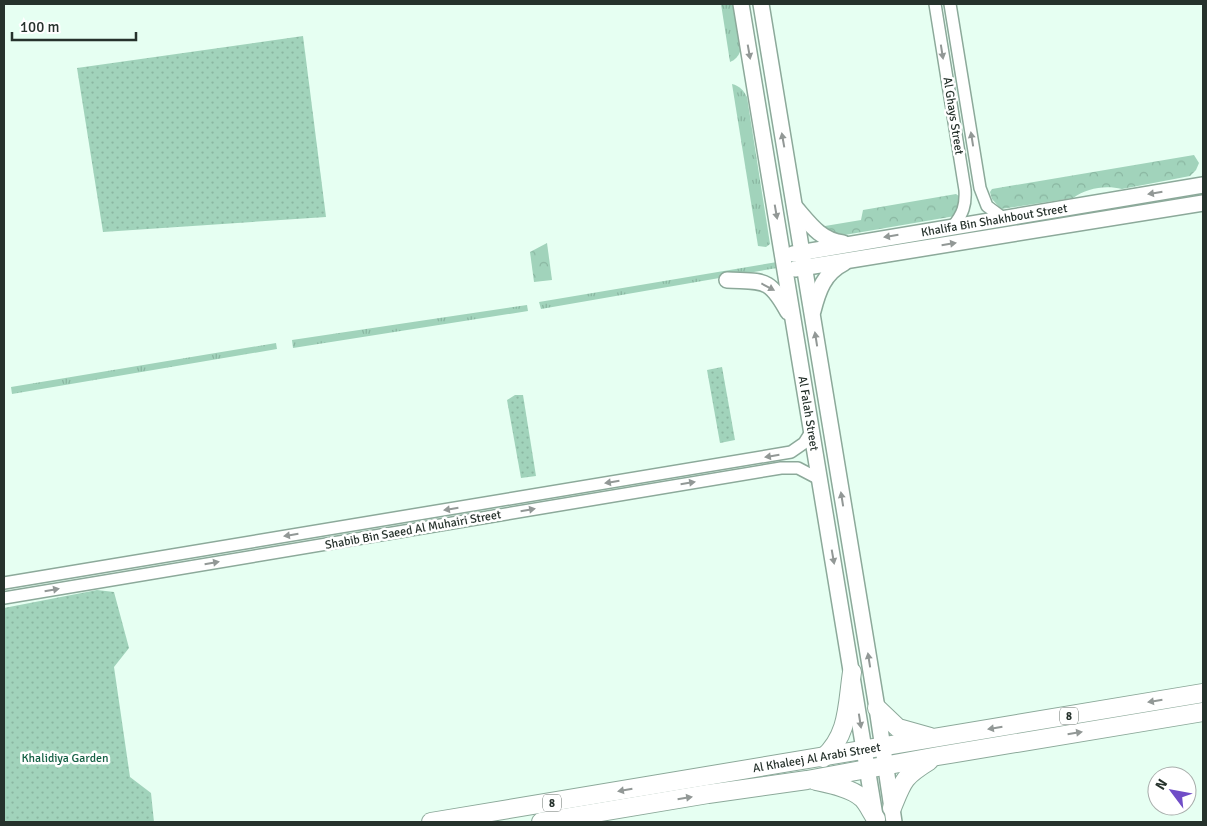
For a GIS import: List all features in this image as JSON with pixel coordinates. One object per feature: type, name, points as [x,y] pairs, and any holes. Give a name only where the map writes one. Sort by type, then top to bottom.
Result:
[{"type":"highway","points":[[823,758],[835,746],[842,734],[852,672]]},
{"type":"highway","name":"Al Khaleej Al Arabi Street","points":[[541,822],[886,766],[936,747],[1203,693]]},
{"type":"highway","points":[[877,708],[902,730],[936,747],[903,782],[893,815]]},
{"type":"highway","name":"Al Khaleej Al Arabi Street","points":[[430,822],[884,748],[936,747],[1203,712]]},
{"type":"highway","points":[[807,780],[832,784],[857,795],[864,800],[876,821]]},
{"type":"main road","name":"Al Falah Street","points":[[741,4],[784,255],[792,320],[876,821]]},
{"type":"main road","name":"Al Falah Street","points":[[761,4],[884,748],[893,815]]},
{"type":"main road","name":"Khalifa Bin Shakhbout Street","points":[[784,255],[1203,185]]},
{"type":"main road","name":"Khalifa Bin Shakhbout Street","points":[[786,270],[1203,203]]},
{"type":"main road","points":[[795,206],[820,234],[836,242],[847,244]]},
{"type":"main road","points":[[812,315],[820,286],[826,277],[849,260]]},
{"type":"main road","points":[[727,280],[757,282],[772,288],[779,296],[792,320]]},
{"type":"street","name":"Al Ghays Street","points":[[935,4],[966,201],[964,210],[953,226]]},
{"type":"street","name":"Al Ghays Street","points":[[950,4],[980,188],[987,206],[1003,218]]},
{"type":"street","name":"Shabib Bin Saeed Al Muhairi Street","points":[[4,583],[561,491],[590,480],[791,452],[804,443],[811,432]]},
{"type":"street","name":"Shabib Bin Saeed Al Muhairi Street","points":[[4,598],[414,535],[564,504],[781,468],[798,468],[819,479]]},
{"type":"street","points":[[561,491],[564,504]]},
{"type":"green space","points":[[721,4],[732,4],[740,27],[740,52],[730,62]]},
{"type":"green space","points":[[303,36],[326,217],[103,232],[77,68]]},
{"type":"green space","points":[[732,84],[741,89],[747,97],[770,244],[766,247],[758,246]]},
{"type":"green space","points":[[1194,155],[1199,163],[1196,170],[1190,176],[1122,189],[1096,188],[1073,198],[1001,209],[992,199],[990,192],[992,189]]},
{"type":"green space","points":[[956,194],[963,199],[955,216],[833,237],[823,231],[825,226],[861,220],[863,210]]},
{"type":"green space","points":[[547,243],[552,280],[534,282],[530,252]]},
{"type":"green space","points":[[777,262],[777,268],[541,309],[539,302]]},
{"type":"green space","points":[[527,305],[528,311],[293,348],[292,340]]},
{"type":"green space","points":[[276,343],[277,349],[12,394],[11,387]]},
{"type":"green space","points":[[722,367],[735,440],[720,443],[707,370]]},
{"type":"green space","points":[[515,395],[523,395],[536,476],[521,478],[507,400]]},
{"type":"green space","name":"Khalidiya Garden","points":[[97,590],[114,592],[129,648],[114,667],[130,777],[151,793],[154,822],[4,822],[4,608]]}]
